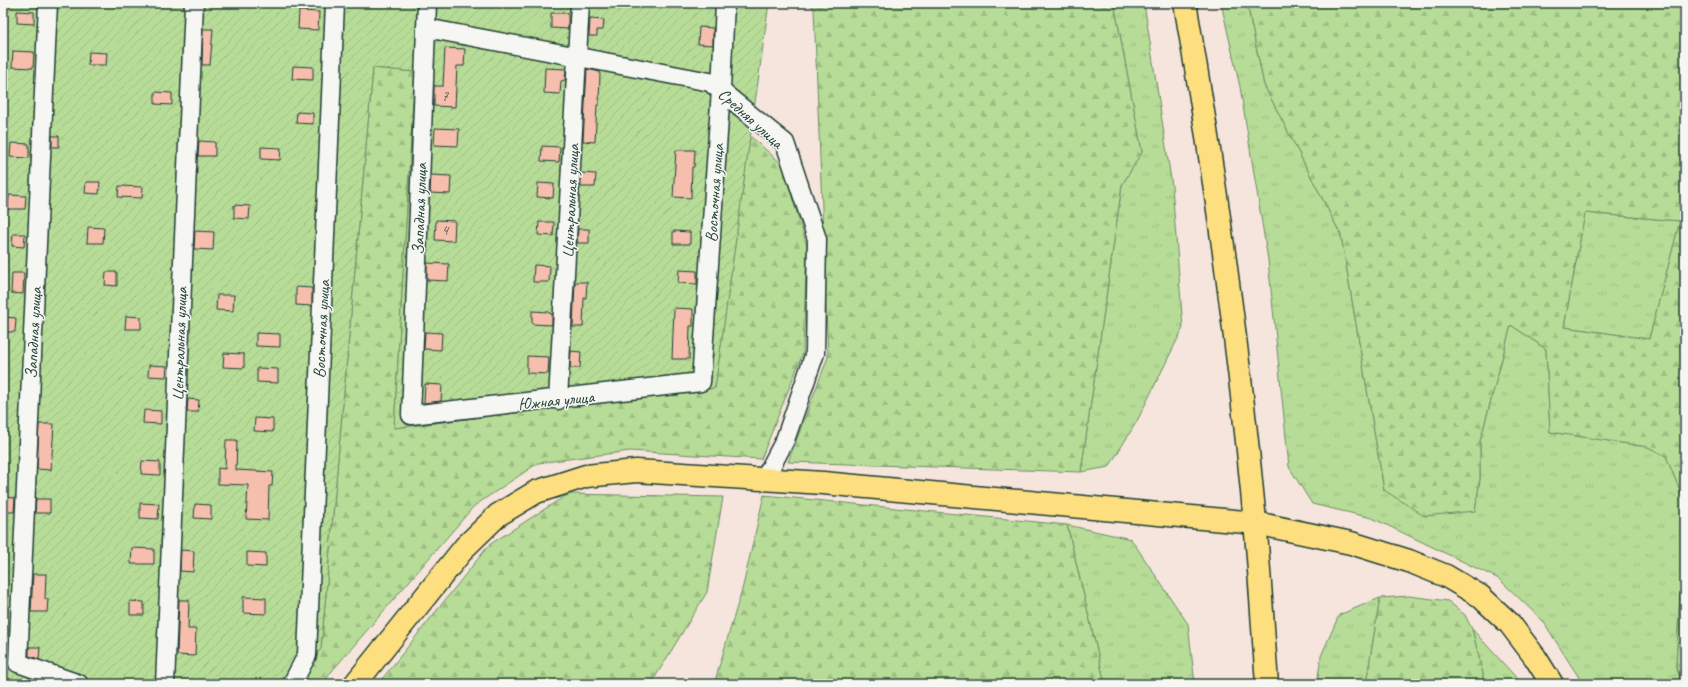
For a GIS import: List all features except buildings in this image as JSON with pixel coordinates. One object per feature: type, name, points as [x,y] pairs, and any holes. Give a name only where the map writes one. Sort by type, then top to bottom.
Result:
[{"type":"main road","points":[[1185,3],[1207,132],[1242,392],[1256,523],[1267,684]]},
{"type":"main road","points":[[355,684],[465,547],[498,515],[536,492],[586,476],[636,471],[765,478],[1256,523],[1351,543],[1409,560],[1446,576],[1480,596],[1510,624],[1535,657],[1552,684]]},
{"type":"street","name":"Западная улица","points":[[48,3],[18,663],[79,684]]},
{"type":"street","name":"Центральная улица","points":[[165,684],[194,3]]},
{"type":"street","name":"Восточная улица","points":[[292,684],[307,655],[335,3]]},
{"type":"street","name":"Западная улица","points":[[411,415],[427,3]]},
{"type":"street","name":"Центральная улица","points":[[558,400],[580,3]]},
{"type":"street","name":"Восточная улица","points":[[701,382],[721,89],[725,3]]},
{"type":"street","name":"Средняя улица","points":[[426,28],[710,82],[721,89],[784,143],[818,240],[815,352],[785,440],[765,478]]},
{"type":"street","name":"Южная улица","points":[[411,415],[558,400],[701,382]]},
{"type":"green space","points":[[3,3],[769,3],[715,388],[394,428],[415,72],[373,68],[321,649],[288,684],[3,684]]},
{"type":"green space","points":[[809,3],[1114,3],[1142,152],[1122,185],[1081,472],[788,462],[828,357],[814,9]]},
{"type":"green space","points":[[1114,3],[1144,3],[1172,186],[1183,328],[1137,421],[1109,467],[1081,472],[1122,185],[1142,152]]},
{"type":"green space","points":[[1221,3],[1247,3],[1264,85],[1341,235],[1384,490],[1475,511],[1480,479],[1480,441],[1511,325],[1546,349],[1550,432],[1648,447],[1666,456],[1685,503],[1685,589],[1680,595],[1676,666],[1682,684],[1583,684],[1543,621],[1499,579],[1372,518],[1312,504],[1289,467],[1268,260],[1240,87]]},
{"type":"green space","points":[[1247,3],[1685,3],[1685,503],[1666,456],[1648,447],[1550,432],[1546,349],[1511,325],[1480,441],[1480,479],[1475,511],[1424,516],[1384,490],[1341,235],[1264,85]],"holes":[[[1585,213],[1680,221],[1649,339],[1564,327]]]},
{"type":"green space","points":[[373,68],[415,72],[394,428],[715,388],[750,136],[782,164],[807,246],[803,353],[761,459],[630,451],[538,463],[474,506],[332,671],[323,684],[288,684],[321,649]]},
{"type":"green space","points":[[1585,213],[1680,221],[1649,339],[1564,327]]},
{"type":"green space","points":[[568,494],[723,497],[707,592],[651,684],[378,684],[489,545]]},
{"type":"green space","points":[[764,495],[1067,525],[1105,684],[714,684],[743,586]]},
{"type":"green space","points":[[1067,525],[1131,539],[1188,624],[1195,684],[1105,684]]},
{"type":"green space","points":[[1685,589],[1685,684],[1682,684],[1676,666],[1680,595]]},
{"type":"green space","points":[[1409,596],[1448,601],[1465,615],[1472,629],[1483,674],[1482,684],[1366,684],[1380,598]]},
{"type":"green space","points":[[1380,598],[1366,684],[1317,684],[1321,656],[1339,615]]},
{"type":"green space","points":[[1472,629],[1522,684],[1482,684],[1483,674]]}]
